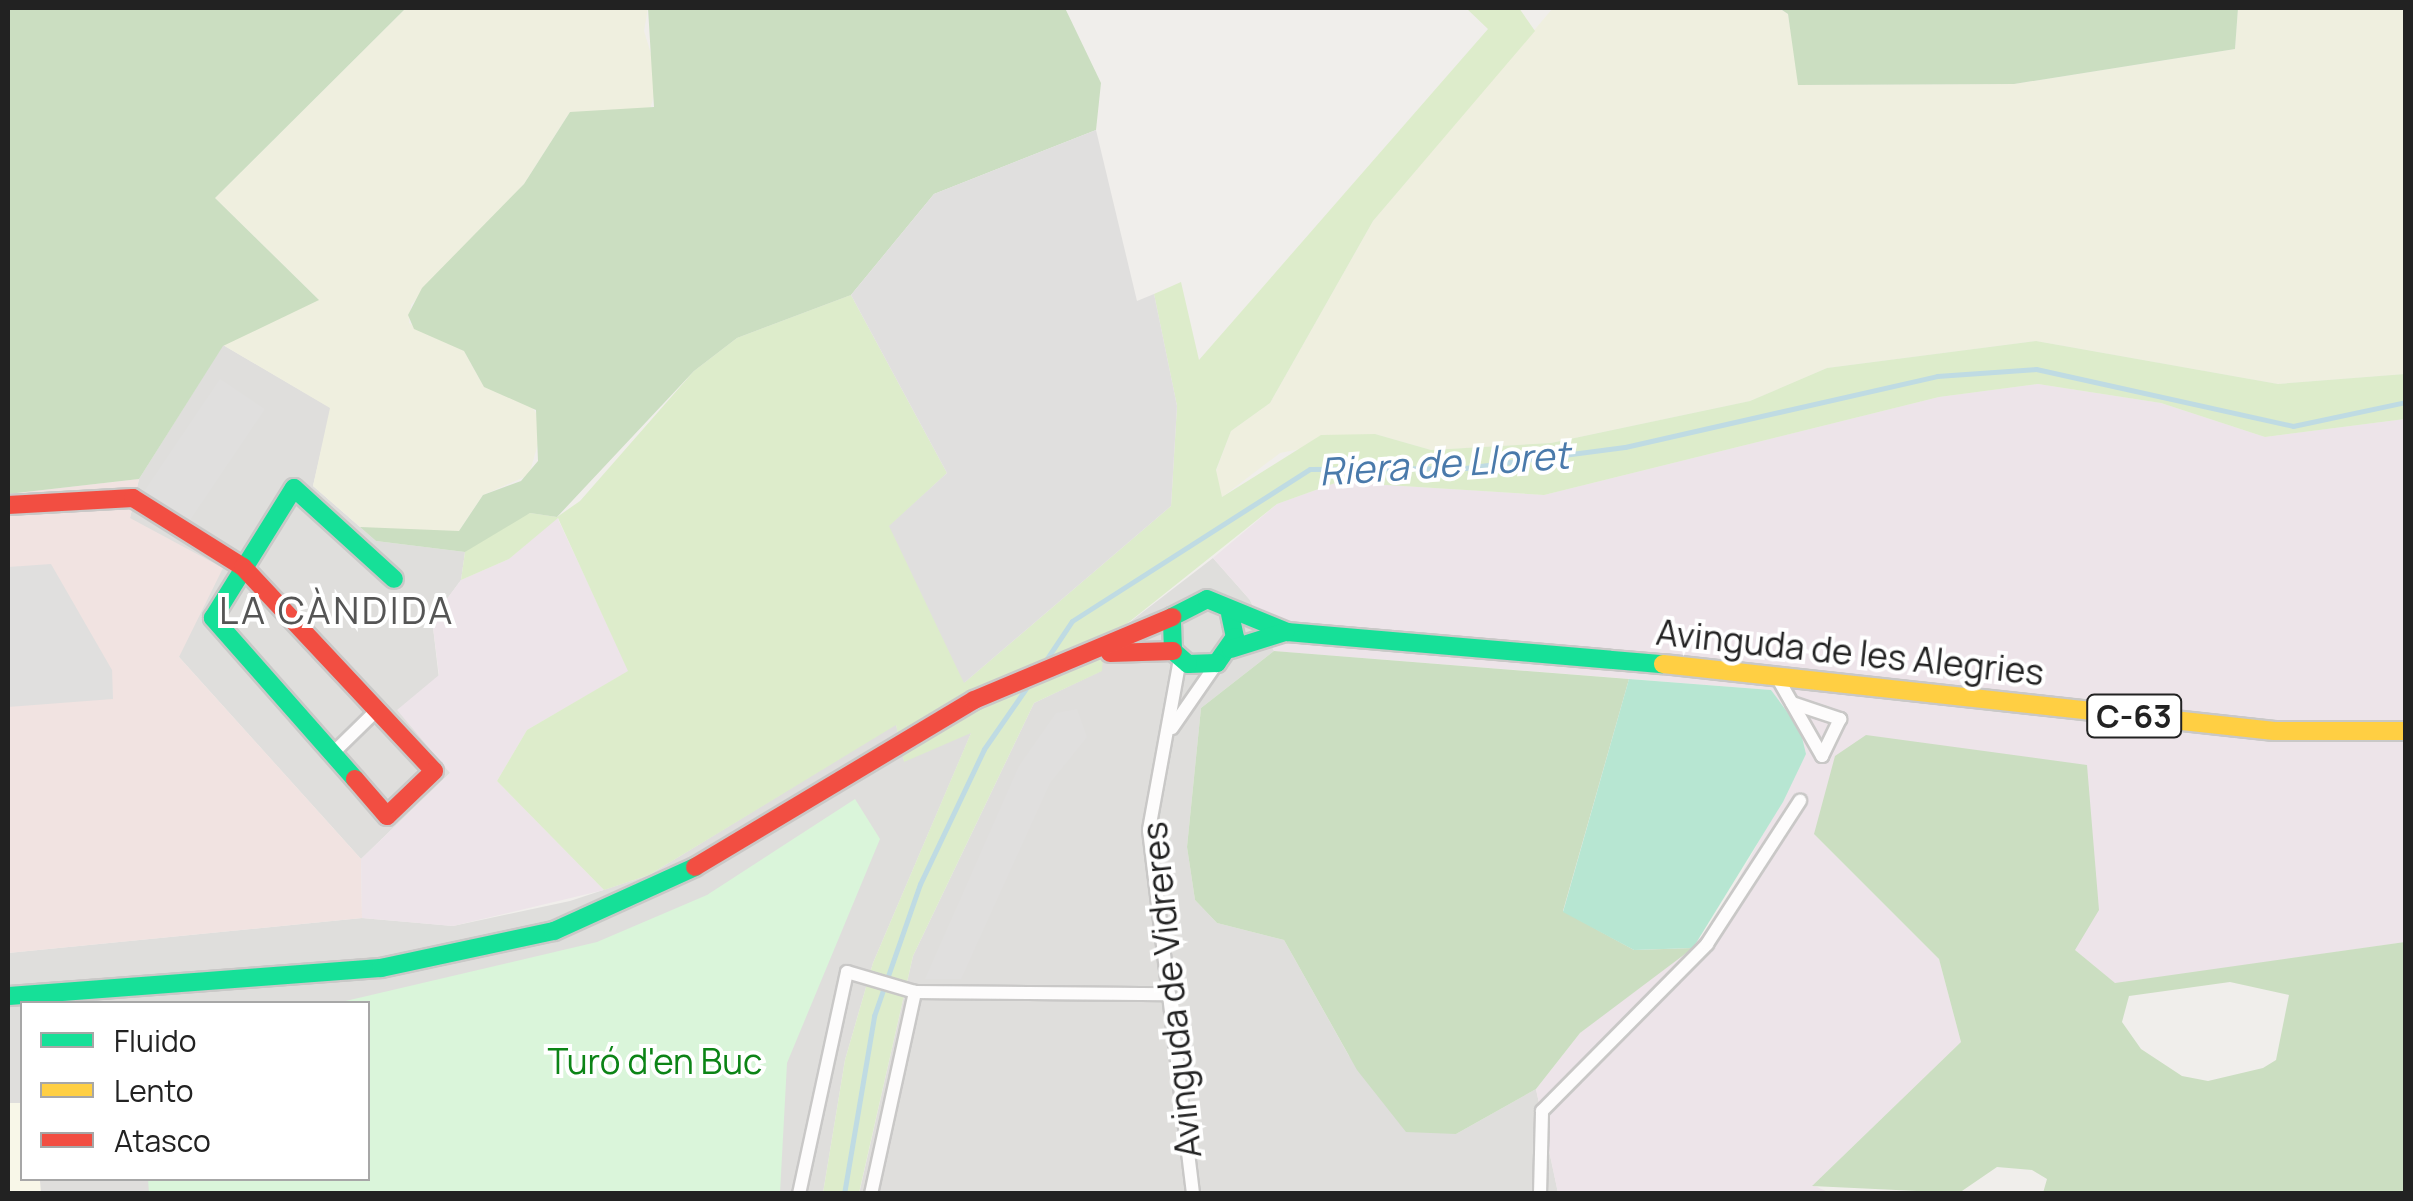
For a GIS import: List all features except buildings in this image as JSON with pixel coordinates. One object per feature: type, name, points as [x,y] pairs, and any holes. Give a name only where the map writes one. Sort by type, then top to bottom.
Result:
[{"type":"main road","points":[[8,505],[133,498],[243,568],[434,770],[387,816],[213,618],[243,568],[294,488],[394,579]]},
{"type":"main road","points":[[8,996],[381,968],[554,931],[694,868],[974,700],[1100,654],[1172,617],[1193,600],[1230,614],[1231,649],[1217,663],[1177,655],[1100,654]]},
{"type":"main road","name":"C-63","points":[[1230,614],[1287,632]]},
{"type":"main road","points":[[1172,617],[1177,655]]},
{"type":"main road","name":"C-63","points":[[1231,649],[1287,632]]},
{"type":"main road","name":"Avinguda de les Alegries","points":[[1287,632],[1777,677],[2274,731],[2406,731]]},
{"type":"street","name":"Avinguda de Vidreres","points":[[1177,655],[1170,730],[1149,830],[1194,1194]]},
{"type":"street","name":"Avinguda de Vidreres","points":[[1170,730],[1217,663]]},
{"type":"street","points":[[1777,677],[1822,756],[1840,719],[1792,703]]},
{"type":"street","points":[[332,754],[377,710]]},
{"type":"street","points":[[1540,1194],[1542,1111],[1708,944],[1800,801]]},
{"type":"street","points":[[799,1194],[848,972],[910,991],[1169,994]]},
{"type":"street","points":[[872,1194],[910,991]]},
{"type":"shaded area","points":[[1096,130],[1137,301],[1154,294],[1177,406],[1171,506],[964,683],[889,526],[947,473],[851,295],[934,194]]},
{"type":"shaded area","points":[[223,345],[331,408],[313,486],[376,541],[465,552],[461,580],[432,619],[450,773],[361,859],[179,657],[130,518],[139,479]]},
{"type":"shaded area","points":[[220,379],[265,409],[188,523],[143,493]]},
{"type":"shaded area","points":[[2038,384],[2161,403],[2265,437],[2405,419],[2405,942],[2115,984],[2075,950],[1814,834],[1939,959],[1961,1042],[1813,1185],[1830,1193],[1558,1193],[1536,1089],[1580,1033],[1712,928],[1806,754],[1771,690],[1274,651],[1250,600],[1213,558],[1277,504],[1338,482],[1544,495],[1939,397]]},
{"type":"shaded area","points":[[139,479],[130,518],[223,568],[179,657],[361,859],[362,918],[8,953],[8,494]]},
{"type":"shaded area","points":[[557,517],[629,671],[527,730],[497,781],[604,890],[453,926],[362,918],[361,859],[450,773],[397,710],[439,675],[432,619],[461,580],[509,559]]},
{"type":"shaded area","points":[[1213,558],[1250,600],[1274,651],[1201,708],[1187,847],[1195,900],[1217,923],[1284,940],[1349,1056],[1456,1134],[1536,1089],[1558,1193],[859,1194],[913,956],[1034,703],[1101,671],[1104,642]]},
{"type":"shaded area","points":[[51,564],[112,670],[113,699],[8,707],[8,567]]},
{"type":"shaded area","points":[[1077,709],[1087,737],[1050,783],[961,979],[925,979],[1019,766],[1056,713]]},
{"type":"shaded area","name":"Turó d'en Buc","points":[[896,724],[904,761],[972,731],[873,963],[845,1060],[823,1193],[8,1193],[8,953],[362,918],[453,926],[570,901],[649,875]]},
{"type":"shaded area","points":[[8,1103],[20,1103],[20,1181],[40,1181],[41,1193],[8,1193]]},
{"type":"green space","points":[[8,8],[406,8],[215,198],[319,300],[223,346],[139,479],[8,494]]},
{"type":"green space","points":[[406,8],[648,8],[644,31],[659,80],[649,112],[570,112],[524,184],[411,305],[409,323],[464,351],[480,380],[530,403],[543,426],[529,475],[483,495],[459,531],[442,535],[360,527],[313,486],[330,408],[223,345],[318,299],[215,198]]},
{"type":"green space","points":[[648,8],[1065,8],[1101,83],[1096,130],[934,194],[851,295],[737,338],[694,371],[557,517],[530,513],[465,552],[376,541],[360,527],[459,531],[483,495],[521,481],[538,461],[536,410],[484,387],[464,351],[414,329],[408,315],[422,288],[524,184],[570,112],[654,107]]},
{"type":"green space","points":[[1466,8],[1519,8],[1535,31],[1373,221],[1270,403],[1231,431],[1216,470],[1222,497],[1321,435],[1375,434],[1431,450],[1551,443],[1750,401],[1827,368],[2036,341],[2278,384],[2405,374],[2405,419],[2265,437],[2161,403],[2038,384],[1939,397],[1544,495],[1338,482],[1277,504],[1104,642],[1102,671],[1034,703],[913,956],[859,1193],[823,1193],[845,1060],[873,963],[971,733],[904,762],[896,725],[649,875],[604,890],[497,781],[527,730],[628,671],[558,518],[509,559],[461,580],[465,552],[496,527],[530,513],[557,517],[580,501],[694,371],[737,338],[851,295],[947,473],[890,526],[965,682],[1171,506],[1177,406],[1154,294],[1181,282],[1199,360],[1488,29]]},
{"type":"green space","points":[[1553,8],[1778,8],[1788,14],[1799,85],[2014,84],[2235,49],[2238,8],[2405,8],[2405,374],[2278,384],[2036,341],[1827,368],[1750,401],[1551,443],[1431,450],[1375,434],[1280,453],[1221,498],[1216,471],[1231,431],[1270,403],[1373,221]]},
{"type":"green space","points":[[1779,8],[2238,8],[2235,49],[2014,84],[1798,85],[1788,14]]},
{"type":"green space","points":[[1274,651],[1629,679],[1563,911],[1634,950],[1693,948],[1580,1033],[1536,1089],[1456,1134],[1406,1132],[1357,1070],[1284,940],[1217,923],[1195,900],[1187,847],[1201,708]]},
{"type":"green space","points":[[1629,679],[1771,690],[1800,729],[1806,754],[1783,802],[1693,948],[1634,950],[1563,912]]},
{"type":"green space","points":[[1866,735],[2087,765],[2099,910],[2075,950],[2115,983],[2405,942],[2405,1193],[2043,1193],[2047,1179],[2032,1170],[1997,1167],[1959,1193],[1812,1186],[1961,1042],[1939,959],[1814,834],[1835,756]],"holes":[[[2230,982],[2289,995],[2276,1060],[2263,1068],[2208,1081],[2182,1076],[2141,1049],[2122,1022],[2129,996]]]},
{"type":"green space","name":"Turó d'en Buc","points":[[855,799],[880,839],[787,1063],[780,1193],[149,1193],[148,1181],[370,1181],[370,1001],[346,1001],[597,942],[707,895]]},
{"type":"waterway","name":"Riera de Lloret","points":[[1044,663],[1072,621],[1310,469],[1465,468],[1625,447],[1937,376],[2036,369],[2293,426],[2406,402]]},
{"type":"waterway","name":"Riera de Lloret","points":[[844,1194],[874,1016],[920,884],[984,749],[1029,684]]},
{"type":"traffic: fast","points":[[355,779],[213,618],[294,488],[394,579]]},
{"type":"traffic: fast","points":[[1230,614],[1235,637],[1217,663],[1188,664],[1173,651],[1172,617],[1207,599],[1287,632],[1663,664]]},
{"type":"traffic: fast","points":[[1231,649],[1285,632]]},
{"type":"traffic: fast","points":[[8,996],[381,968],[554,931],[695,867]]},
{"type":"traffic: slow","points":[[1663,664],[2274,731],[2406,731]]},
{"type":"traffic: jam","points":[[8,505],[133,498],[243,567],[434,771],[387,816],[355,779]]},
{"type":"traffic: jam","points":[[695,867],[974,700],[1172,617]]},
{"type":"traffic: jam","points":[[1110,653],[1173,651]]},
{"type":"district","name":"LA CÀNDIDA","points":[[337,610]]}]
